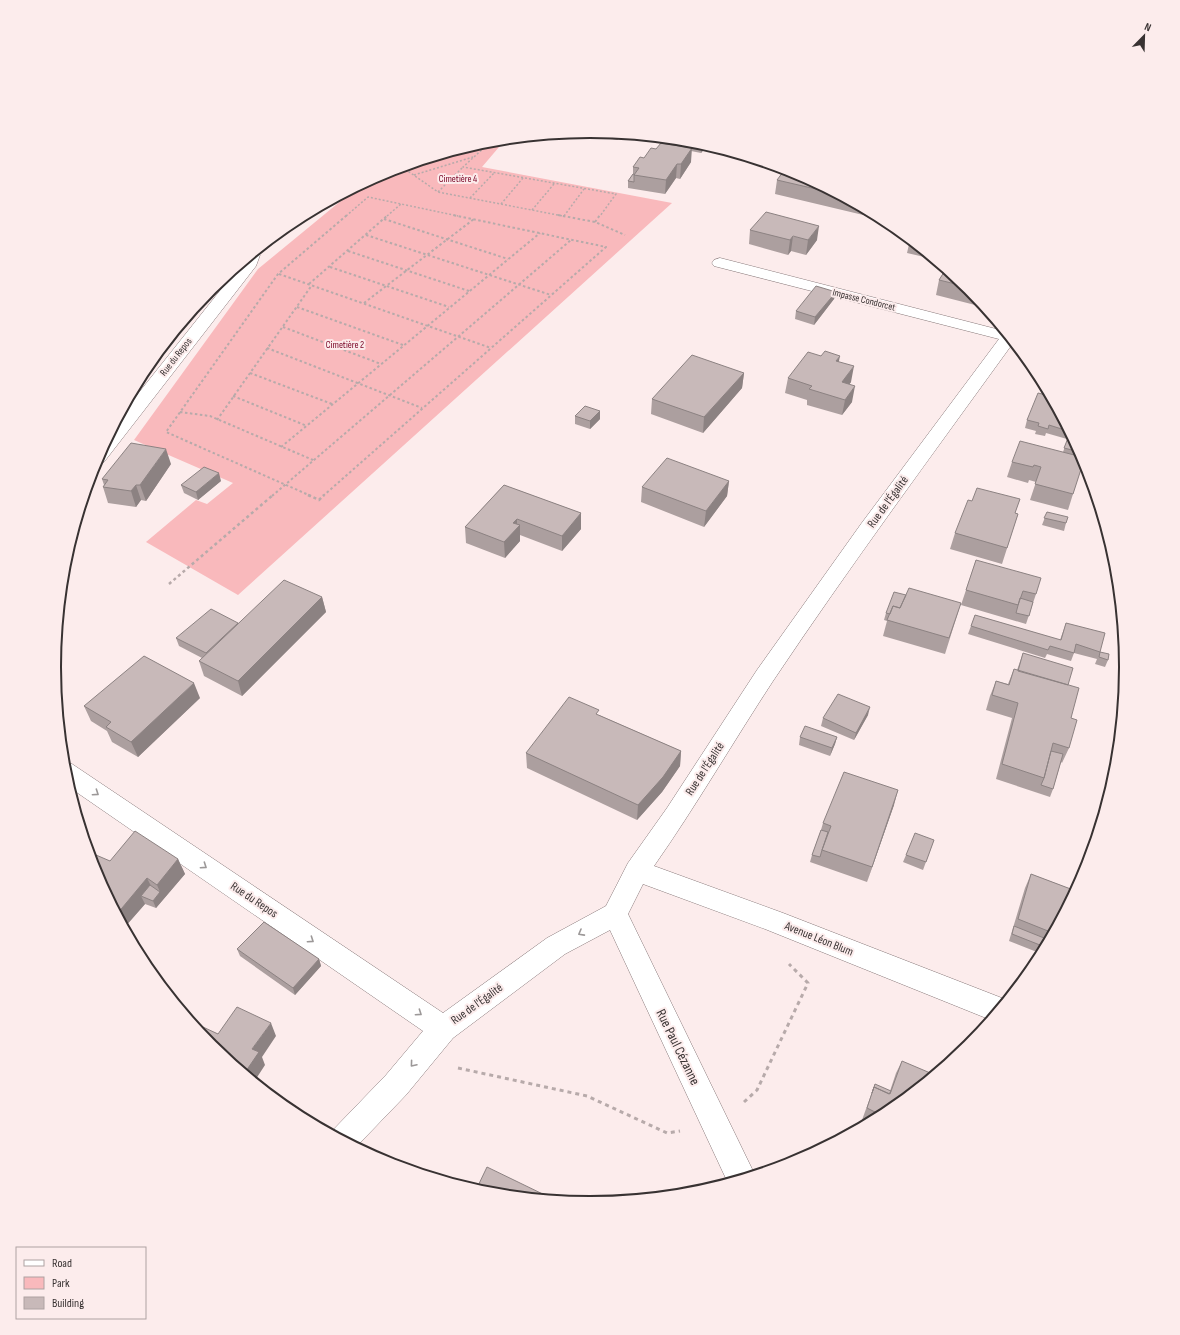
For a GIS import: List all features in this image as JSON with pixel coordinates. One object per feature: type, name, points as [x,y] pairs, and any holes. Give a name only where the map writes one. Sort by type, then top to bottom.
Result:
[{"type":"street","name":"Rue du Repos","points":[[116,433],[250,263]]},
{"type":"street","name":"Impasse Condorcet","points":[[720,263],[1002,335]]},
{"type":"street","name":"Rue de l'Égalité","points":[[346,1137],[396,1085],[443,1029],[556,946],[615,914],[637,871],[676,815],[765,676],[868,529],[1006,341]]},
{"type":"street","name":"Rue du Repos","points":[[72,777],[443,1029]]},
{"type":"street","name":"Avenue Léon Blum","points":[[637,871],[774,921],[995,1008]]},
{"type":"street","name":"Rue Paul Cézanne","points":[[615,914],[740,1174]]},
{"type":"path","points":[[438,192],[481,150]]},
{"type":"path","points":[[414,175],[475,156]]},
{"type":"path","points":[[463,167],[616,194],[595,222]]},
{"type":"path","points":[[408,171],[438,192],[595,222],[625,235]]},
{"type":"path","points":[[470,198],[494,173]]},
{"type":"path","points":[[501,204],[524,178]]},
{"type":"path","points":[[532,210],[554,183]]},
{"type":"path","points":[[564,216],[584,189]]},
{"type":"path","points":[[368,197],[474,219],[606,247],[319,500],[166,432],[278,274],[368,197]]},
{"type":"path","points":[[309,285],[401,204]]},
{"type":"path","points":[[384,219],[509,259]]},
{"type":"path","points":[[364,304],[474,219]]},
{"type":"path","points":[[281,447],[540,233]]},
{"type":"path","points":[[366,235],[552,295]]},
{"type":"path","points":[[170,584],[571,240]]},
{"type":"path","points":[[348,250],[470,291]]},
{"type":"path","points":[[330,267],[450,308]]},
{"type":"path","points":[[278,274],[491,348]]},
{"type":"path","points":[[217,420],[312,285]]},
{"type":"path","points":[[297,307],[404,345]]},
{"type":"path","points":[[282,327],[382,364]]},
{"type":"path","points":[[267,348],[422,408]]},
{"type":"path","points":[[250,373],[333,404]]},
{"type":"path","points":[[233,396],[306,426]]},
{"type":"path","points":[[180,412],[210,416],[313,460]]},
{"type":"green space","name":"Cimetière 2","points":[[499,147],[482,167],[672,203],[238,595],[146,542],[196,500],[207,504],[233,483],[134,440],[258,269],[340,201],[356,193],[420,167],[453,157]]},
{"type":"building","points":[[661,143],[691,149],[681,164],[677,164],[666,180],[634,175],[639,168],[633,167],[640,157],[644,158],[651,148],[656,149]]},
{"type":"building","points":[[633,174],[634,182],[628,181]]},
{"type":"building","points":[[781,175],[814,189],[777,180]]},
{"type":"building","points":[[766,212],[819,226],[808,240],[793,236],[790,240],[750,230]]},
{"type":"building","points":[[943,274],[954,284],[939,280]]},
{"type":"building","points":[[816,286],[836,292],[815,317],[796,311]]},
{"type":"building","points":[[825,351],[840,356],[836,361],[854,366],[842,382],[855,386],[845,400],[809,389],[812,386],[788,378],[808,352],[821,356]]},
{"type":"building","points":[[692,355],[744,373],[704,417],[652,399]]},
{"type":"building","points":[[1038,393],[1042,394],[1061,429],[1049,425],[1048,429],[1038,426],[1039,423],[1027,420]]},
{"type":"building","points":[[585,406],[600,411],[590,421],[575,416]]},
{"type":"building","points":[[1067,440],[1072,450],[1064,448]]},
{"type":"building","points":[[1020,441],[1074,455],[1081,470],[1073,494],[1035,484],[1041,467],[1034,465],[1033,467],[1012,462]]},
{"type":"building","points":[[131,443],[166,449],[140,485],[136,485],[131,491],[103,487],[108,480],[102,479]]},
{"type":"building","points":[[667,458],[729,481],[706,511],[642,487]]},
{"type":"building","points":[[204,467],[219,473],[196,492],[181,485]]},
{"type":"building","points":[[504,485],[581,513],[562,536],[517,519],[513,523],[520,525],[504,542],[465,527]]},
{"type":"building","points":[[977,488],[1020,499],[1015,513],[1018,514],[1007,548],[955,533],[968,500],[972,501]]},
{"type":"building","points":[[1047,512],[1068,517],[1066,523],[1044,518]]},
{"type":"building","points":[[976,560],[1041,578],[1036,594],[1023,591],[1018,605],[966,590]]},
{"type":"building","points":[[284,580],[322,597],[238,681],[199,661]]},
{"type":"building","points":[[909,588],[961,603],[949,638],[887,620],[893,606],[900,608]]},
{"type":"building","points":[[894,592],[906,595],[900,608],[893,606],[890,614],[886,613]]},
{"type":"building","points":[[1020,598],[1033,602],[1029,616],[1016,613]]},
{"type":"building","points":[[211,609],[238,623],[206,653],[176,638]]},
{"type":"building","points":[[975,615],[1061,640],[1066,623],[1105,633],[1100,652],[1076,644],[1074,653],[1050,646],[1048,650],[971,626]]},
{"type":"building","points":[[1100,652],[1109,654],[1108,660],[1099,657]]},
{"type":"building","points":[[1023,653],[1073,668],[1068,685],[1018,671]]},
{"type":"building","points":[[144,656],[194,683],[131,742],[106,727],[111,722],[84,706]]},
{"type":"building","points":[[1014,669],[1079,688],[1071,718],[1077,720],[1069,748],[1053,743],[1044,778],[1002,764],[1018,703],[992,695],[996,681],[1009,685]]},
{"type":"building","points":[[838,694],[870,707],[856,733],[823,718]]},
{"type":"building","points":[[569,697],[599,710],[596,714],[681,751],[663,777],[638,805],[526,753]]},
{"type":"building","points":[[805,726],[837,737],[832,748],[800,737]]},
{"type":"building","points":[[1051,751],[1063,754],[1053,789],[1041,785]]},
{"type":"building","points":[[844,772],[898,790],[872,867],[822,850],[831,826],[823,823]]},
{"type":"building","points":[[821,830],[828,832],[820,857],[812,855]]},
{"type":"building","points":[[135,831],[178,859],[157,885],[147,878],[121,910],[95,855],[110,861]]},
{"type":"building","points":[[915,833],[934,840],[926,862],[906,855]]},
{"type":"building","points":[[1031,874],[1070,889],[1048,931],[1018,919]]},
{"type":"building","points":[[150,885],[160,892],[153,901],[141,896]]},
{"type":"building","points":[[264,922],[319,959],[293,988],[237,949]]},
{"type":"building","points":[[1014,926],[1044,938],[1040,945],[1012,934]]},
{"type":"building","points":[[237,1007],[271,1023],[252,1049],[259,1052],[247,1070],[216,1042],[202,1026],[218,1034]]},
{"type":"building","points":[[902,1061],[930,1073],[876,1112],[867,1108],[874,1087],[890,1094]]},
{"type":"building","points":[[875,1084],[891,1091],[889,1094],[874,1087]]},
{"type":"building","points":[[487,1167],[542,1194],[521,1192],[479,1184]]},
{"type":"park label","name":"Cimetière 4","points":[[458,179]]}]
